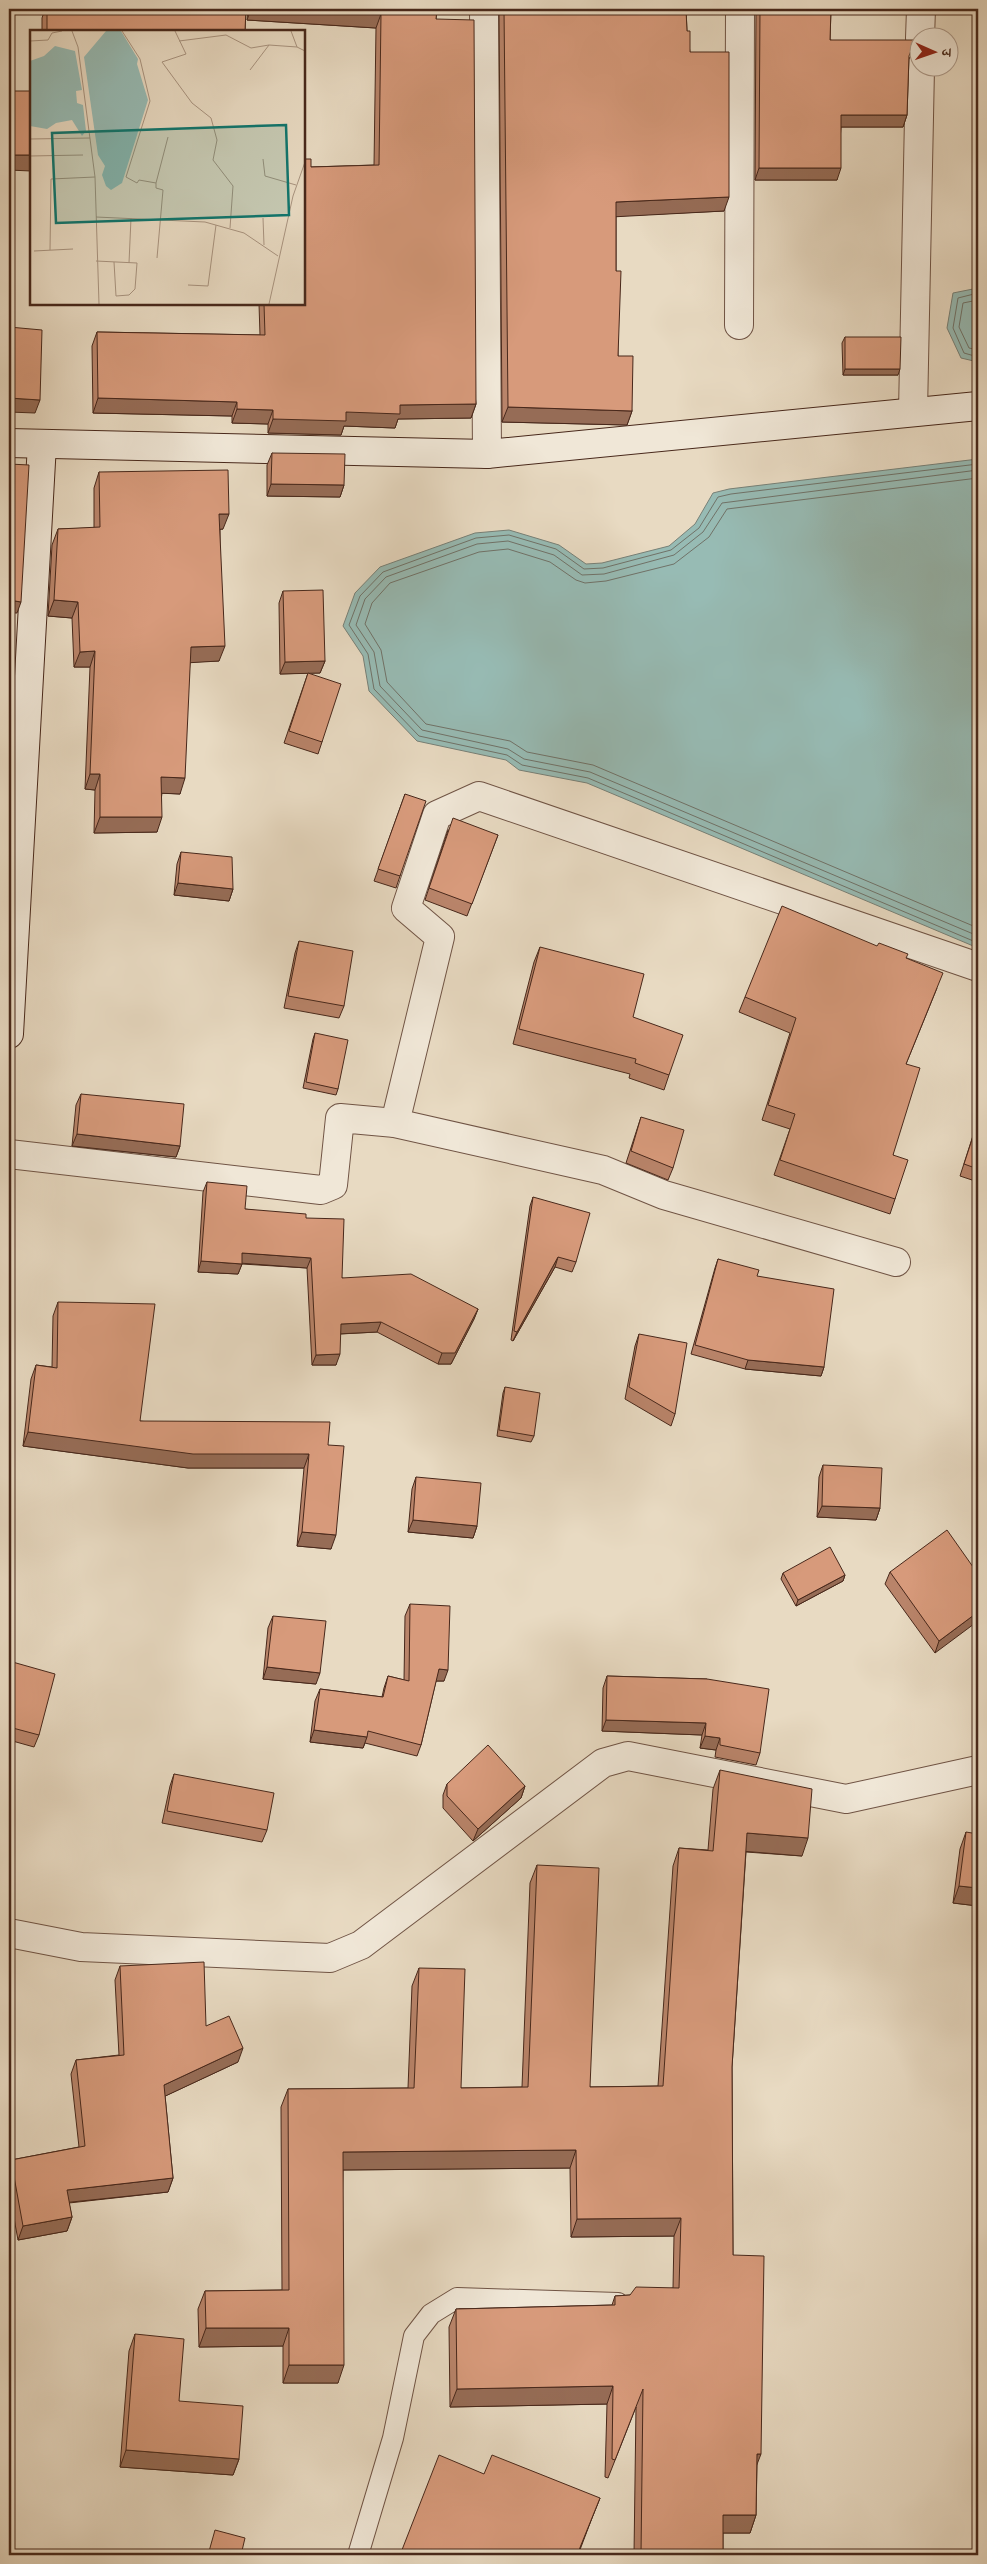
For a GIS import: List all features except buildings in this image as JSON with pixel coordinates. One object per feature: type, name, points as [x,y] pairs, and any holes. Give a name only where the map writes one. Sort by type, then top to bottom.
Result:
[{"type":"street","points":[[484,9],[487,454]]},
{"type":"street","points":[[739,325],[740,9]]},
{"type":"street","points":[[920,28],[921,9]]},
{"type":"street","points":[[913,412],[920,78]]},
{"type":"street","points":[[9,443],[487,454],[978,406]]},
{"type":"street","points":[[9,1034],[15,835],[42,444]]},
{"type":"street","points":[[395,1123],[440,937],[406,908],[437,815],[479,796],[978,967]]},
{"type":"street","points":[[9,1154],[321,1190],[333,1185],[340,1118],[395,1123],[602,1170],[664,1195],[896,1262]]},
{"type":"street","points":[[9,1933],[81,1947],[330,1958],[361,1945],[603,1763],[620,1758],[628,1756],[846,1799],[978,1770]]},
{"type":"lane","points":[[358,2555],[393,2438],[414,2336],[431,2314],[457,2298],[618,2303]]},
{"type":"water","points":[[978,288],[978,362],[961,358],[947,328],[953,293]]},
{"type":"water","points":[[978,459],[978,948],[587,783],[519,770],[506,760],[417,741],[369,691],[363,656],[343,626],[355,593],[380,567],[475,533],[509,530],[559,545],[586,564],[602,563],[669,546],[695,524],[713,493],[729,489]]}]
